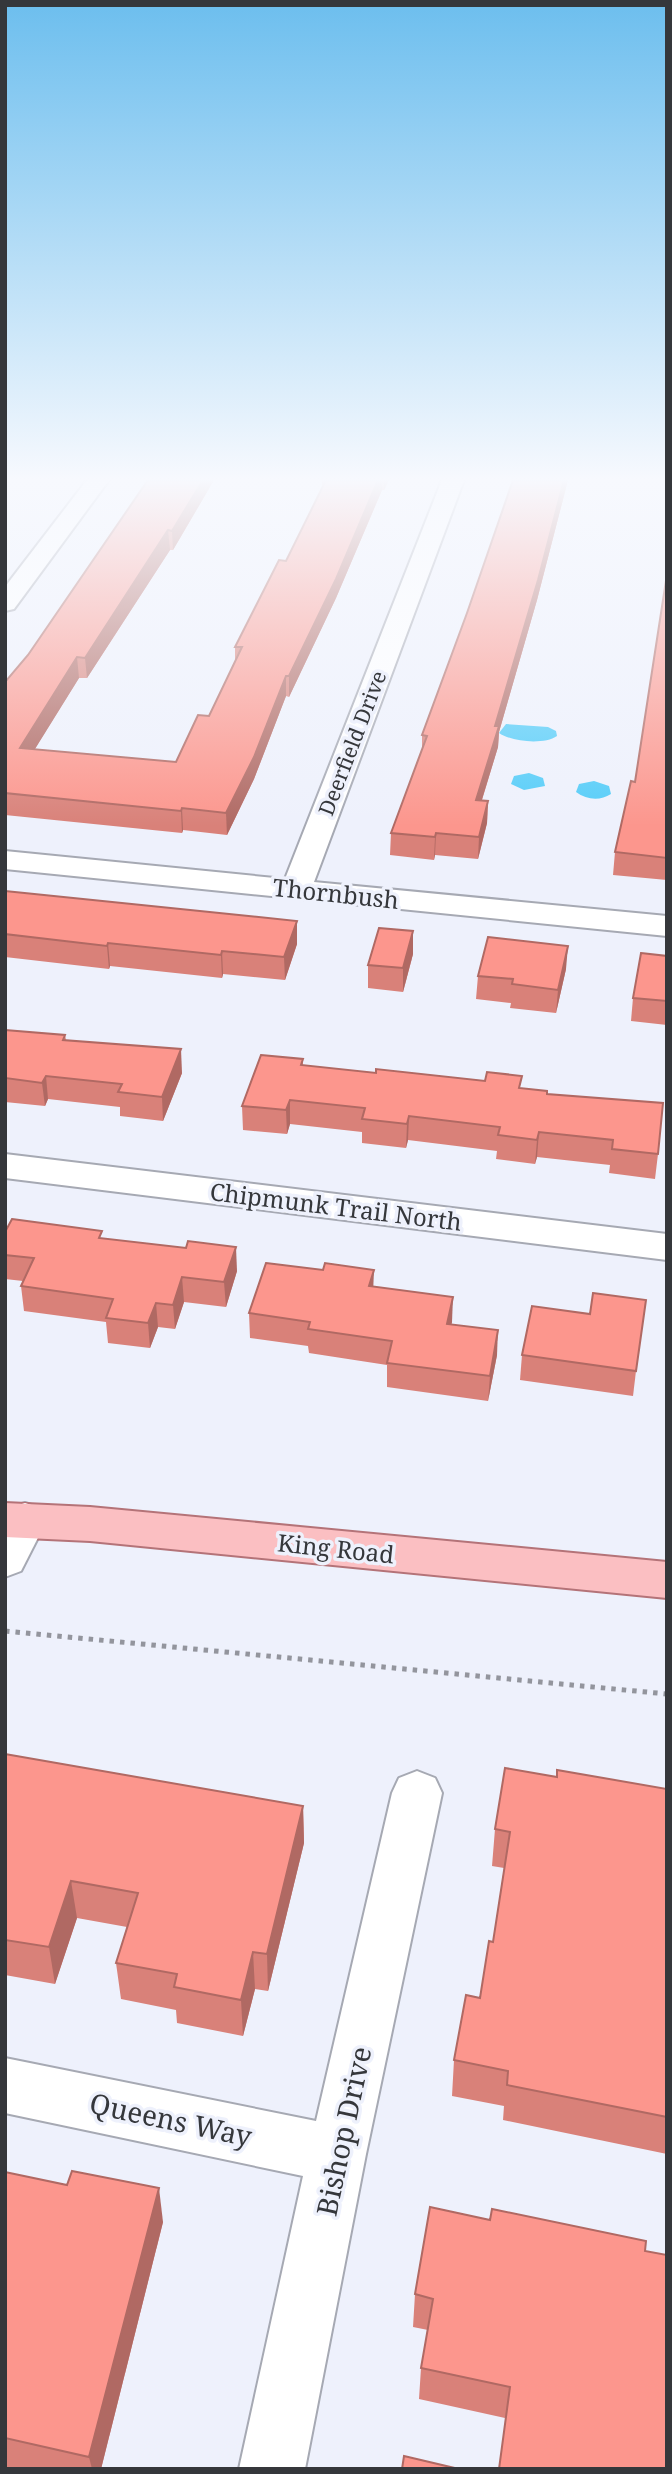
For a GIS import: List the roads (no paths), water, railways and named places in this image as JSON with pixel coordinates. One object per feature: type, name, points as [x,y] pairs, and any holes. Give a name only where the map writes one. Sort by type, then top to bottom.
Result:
[{"type":"main road","name":"King Road","points":[[12,1533],[90,1524],[667,1580]]},
{"type":"street","name":"Deerfield Drive","points":[[296,889],[409,595]]},
{"type":"street","name":"Thornbush","points":[[5,860],[667,926]]},
{"type":"street","name":"Chipmunk Trail North","points":[[5,1166],[667,1247]]},
{"type":"street","name":"Bishop Drive","points":[[272,2469],[337,2154],[417,1793]]},
{"type":"street","name":"Queens Way","points":[[5,2085],[337,2154]]},
{"type":"water","points":[[506,724],[548,727],[556,731],[557,736],[544,741],[512,739],[499,733]]},
{"type":"water","points":[[529,773],[543,778],[545,786],[524,790],[511,784],[514,776]]},
{"type":"water","points":[[594,781],[609,786],[611,794],[594,799],[576,792],[579,784]]}]
